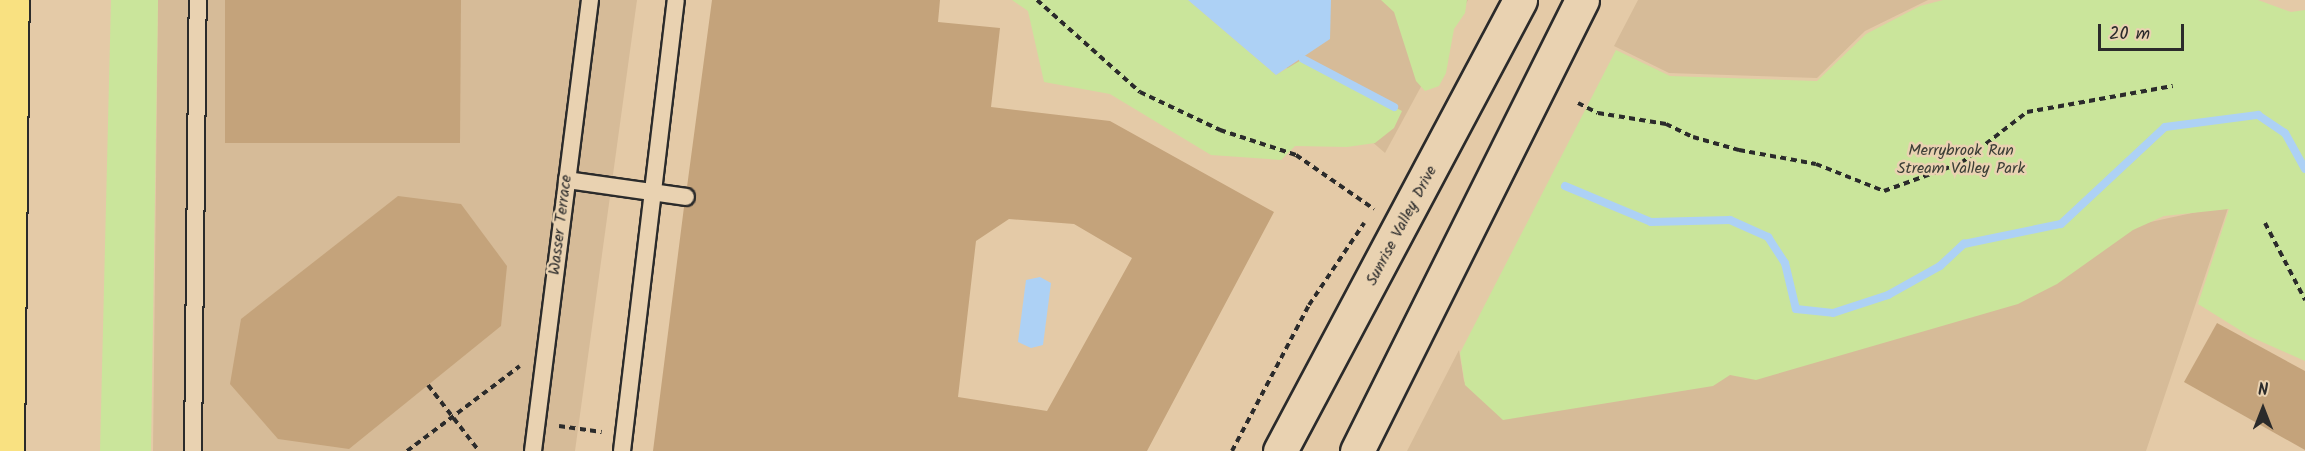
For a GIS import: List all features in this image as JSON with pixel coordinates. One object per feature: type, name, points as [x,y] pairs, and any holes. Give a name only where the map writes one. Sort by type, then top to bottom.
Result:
[{"type":"highway","points":[[7,451],[12,0]]},
{"type":"main road","name":"Sunrise Valley Drive","points":[[1280,451],[1520,0]]},
{"type":"main road","points":[[1357,451],[1582,0]]},
{"type":"lane","points":[[193,451],[198,0]]},
{"type":"lane","name":"Wasser Terrace","points":[[532,451],[590,0]]},
{"type":"lane","points":[[623,444],[676,0]]},
{"type":"lane","points":[[567,180],[686,197]]},
{"type":"path","points":[[1037,0],[1140,92],[1220,130],[1296,154],[1374,209]]},
{"type":"path","points":[[1578,103],[1599,113],[1666,124],[1693,137],[1739,150],[1816,164],[1884,191],[1961,163],[2027,112],[2173,86]]},
{"type":"path","points":[[2265,223],[2305,300]]},
{"type":"path","points":[[407,451],[520,366]]},
{"type":"path","points":[[428,385],[479,451]]},
{"type":"path","points":[[536,422],[623,444]]},
{"type":"shaded area","points":[[158,0],[637,0],[575,451],[153,451]]},
{"type":"shaded area","points":[[1208,0],[1468,0],[1385,153]]},
{"type":"shaded area","points":[[1638,0],[1928,0],[1865,31],[1817,78],[1669,73],[1614,46]]},
{"type":"shaded area","points":[[2229,205],[2146,451],[1407,451],[1459,350],[1464,381],[1502,416],[1730,371],[2132,226]]},
{"type":"green space","points":[[111,0],[158,0],[151,451],[100,451]]},
{"type":"green space","points":[[1012,0],[1188,0],[1276,75],[1303,59],[1402,111],[1394,128],[1375,143],[1347,147],[1295,146],[1281,160],[1211,155],[1110,94],[1044,82],[1028,11]]},
{"type":"green space","points":[[1381,0],[1467,0],[1465,13],[1454,29],[1446,73],[1439,86],[1425,91],[1416,81],[1394,12]]},
{"type":"green space","name":"Merrybrook Run Stream Valley Park","points":[[1943,0],[2258,0],[2291,12],[2305,10],[2305,361],[2251,337],[2198,304],[2229,209],[2164,216],[2133,230],[2057,284],[2018,304],[1756,380],[1730,375],[1713,386],[1503,420],[1465,385],[1460,353],[1616,50],[1670,76],[1817,81],[1866,34],[1920,6]]},
{"type":"water","points":[[1188,0],[1331,0],[1330,39],[1276,75]]},
{"type":"water","points":[[1040,277],[1051,283],[1043,345],[1031,348],[1018,342],[1026,280]]},
{"type":"building","points":[[225,0],[461,0],[460,143],[225,143]]},
{"type":"building","points":[[712,0],[940,0],[938,22],[1000,28],[991,107],[1110,121],[1274,212],[1147,451],[653,451],[684,207],[694,204],[696,198],[687,187]],"holes":[[[1009,219],[1074,224],[1132,258],[1047,411],[958,397],[976,241]]]},
{"type":"building","points":[[398,196],[461,204],[507,266],[501,326],[349,449],[278,439],[230,384],[241,319]]},
{"type":"building","points":[[2217,323],[2305,371],[2305,450],[2184,382]]},
{"type":"waterway","points":[[1303,59],[1394,107]]},
{"type":"waterway","points":[[1565,186],[1651,222],[1730,220],[1768,237],[1785,263],[1796,309],[1833,313],[1888,295],[1940,266],[1964,244],[2061,224],[2165,127],[2258,115],[2285,133],[2305,169]]}]
